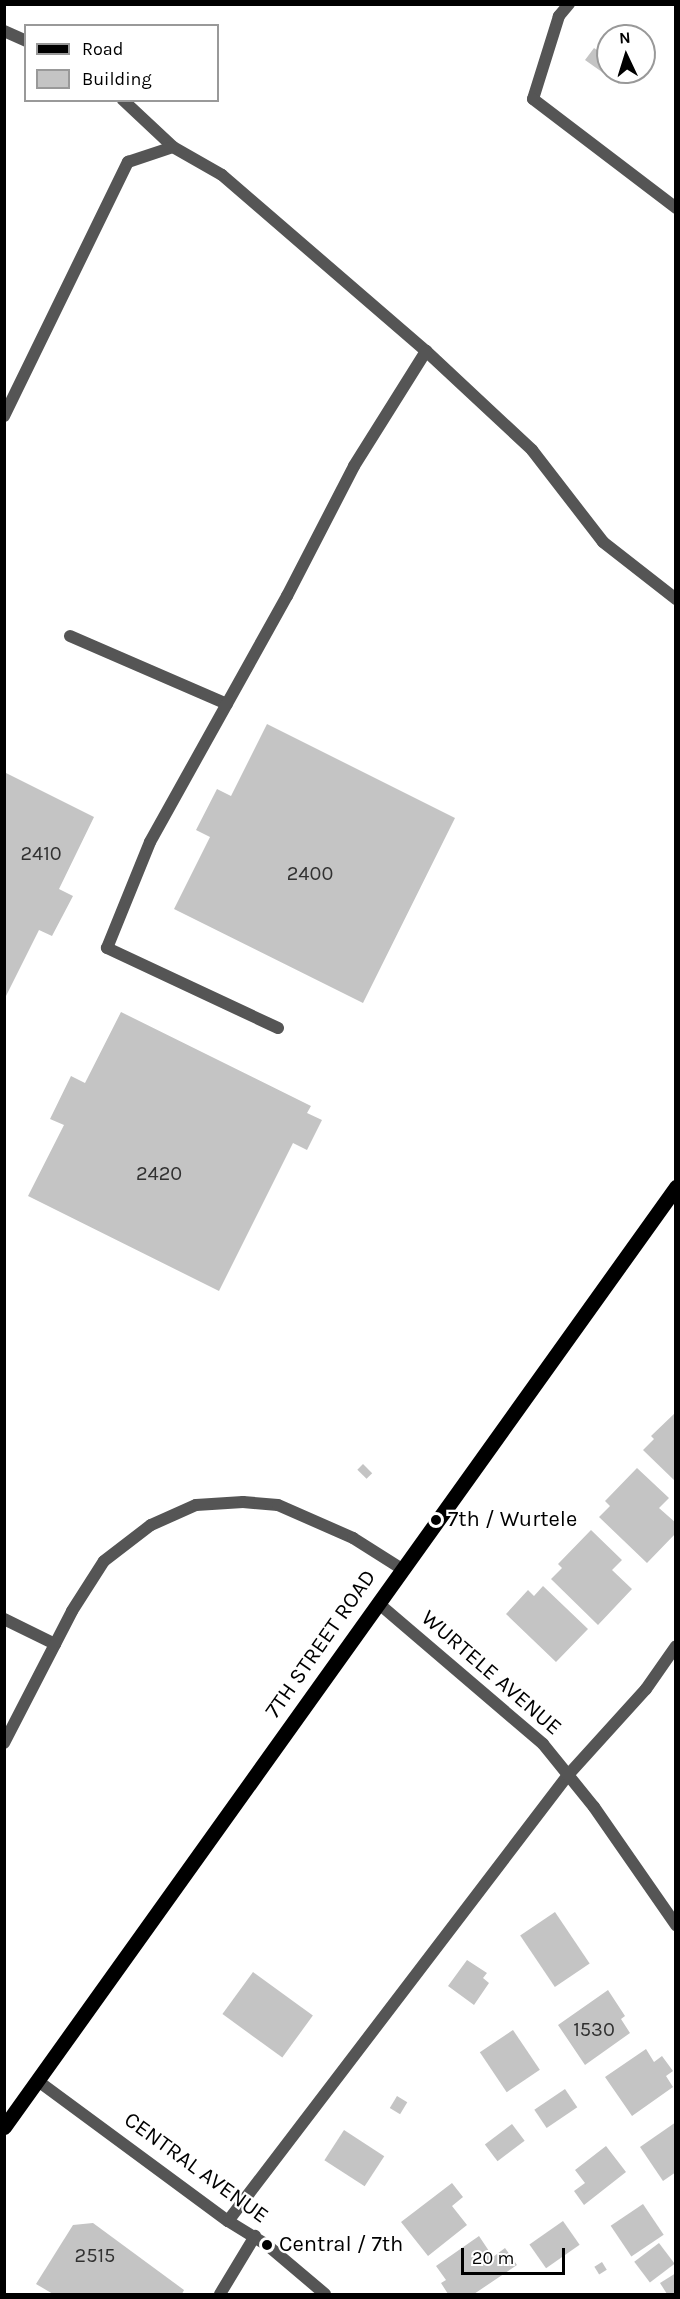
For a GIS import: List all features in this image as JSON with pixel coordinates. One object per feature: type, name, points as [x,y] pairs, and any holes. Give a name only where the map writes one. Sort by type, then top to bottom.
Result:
[{"type":"main road","name":"7TH STREET ROAD","points":[[4,2127],[675,1187]]},
{"type":"street","points":[[569,4],[559,16],[532,99],[675,208]]},
{"type":"street","points":[[4,31],[24,40]]},
{"type":"street","points":[[125,102],[173,147],[222,175],[426,351],[532,450],[603,542],[675,599]]},
{"type":"street","points":[[4,416],[128,162],[173,147]]},
{"type":"street","points":[[278,1028],[107,948],[150,842],[227,704],[354,466],[426,351]]},
{"type":"street","points":[[70,636],[227,704]]},
{"type":"street","points":[[4,1743],[55,1644],[104,1561],[120,1545],[151,1525],[196,1505],[243,1502],[278,1505],[353,1538],[402,1569]]},
{"type":"street","name":"WURTELE AVENUE","points":[[378,1603],[514,1715],[568,1775],[675,1925]]},
{"type":"street","points":[[4,1619],[55,1644]]},
{"type":"street","points":[[228,2221],[568,1775],[646,1689],[675,1646]]},
{"type":"street","name":"CENTRAL AVENUE","points":[[38,2081],[228,2221],[255,2236],[325,2295]]},
{"type":"street","points":[[220,2295],[255,2236]]},
{"type":"building","points":[[594,48],[596,49],[596,68],[585,60]]},
{"type":"building","points":[[267,724],[455,818],[363,1003],[174,909],[210,837],[196,830],[217,789],[231,796]]},
{"type":"building","points":[[4,772],[94,817],[59,889],[73,896],[52,936],[39,930],[4,1000]]},
{"type":"building","points":[[121,1012],[311,1106],[307,1113],[322,1120],[307,1150],[293,1143],[219,1291],[28,1196],[64,1125],[50,1119],[71,1076],[85,1083]]},
{"type":"building","points":[[676,1412],[676,1482],[643,1450],[654,1439],[651,1436]]},
{"type":"building","points":[[363,1464],[372,1473],[367,1479],[357,1470]]},
{"type":"building","points":[[637,1468],[669,1498],[659,1508],[676,1523],[676,1533],[647,1563],[599,1517],[610,1506],[605,1501]]},
{"type":"building","points":[[591,1530],[622,1560],[612,1570],[632,1589],[598,1625],[551,1579],[562,1568],[558,1564]]},
{"type":"building","points":[[543,1586],[588,1629],[556,1662],[506,1614],[528,1590],[534,1596]]},
{"type":"building","points":[[555,1912],[590,1963],[555,1987],[520,1935]]},
{"type":"building","points":[[467,1960],[487,1973],[483,1978],[489,1983],[474,2005],[448,1986]]},
{"type":"building","points":[[253,1972],[313,2015],[282,2058],[222,2014]]},
{"type":"building","points":[[608,1990],[625,2016],[621,2019],[630,2033],[585,2065],[558,2025]]},
{"type":"building","points":[[513,2030],[540,2070],[507,2092],[480,2052]]},
{"type":"building","points":[[646,2049],[654,2062],[662,2056],[673,2071],[666,2076],[673,2087],[632,2116],[605,2077]]},
{"type":"building","points":[[565,2089],[577,2107],[547,2128],[534,2110]]},
{"type":"building","points":[[397,2096],[407,2102],[400,2114],[390,2108]]},
{"type":"building","points":[[676,2122],[676,2172],[663,2181],[640,2147]]},
{"type":"building","points":[[512,2124],[525,2141],[497,2161],[485,2144]]},
{"type":"building","points":[[344,2130],[384,2156],[365,2186],[324,2160]]},
{"type":"building","points":[[606,2146],[626,2172],[584,2205],[574,2191],[585,2183],[575,2170]]},
{"type":"building","points":[[452,2183],[463,2197],[452,2206],[467,2225],[428,2256],[401,2222]]},
{"type":"building","points":[[643,2204],[664,2235],[631,2256],[611,2226]]},
{"type":"building","points":[[563,2221],[580,2245],[546,2268],[529,2245]]},
{"type":"building","points":[[93,2223],[184,2290],[182,2294],[53,2294],[36,2284],[73,2225]]},
{"type":"building","points":[[479,2236],[493,2257],[505,2248],[517,2265],[474,2294],[448,2294],[441,2283],[446,2280],[436,2266]]},
{"type":"building","points":[[659,2243],[675,2264],[650,2282],[634,2262]]},
{"type":"building","points":[[602,2262],[607,2270],[599,2274],[594,2267]]},
{"type":"building","points":[[676,2273],[676,2294],[667,2294],[660,2283]]},
{"type":"place","name":"7th / Wurtele","points":[[436,1520]]},
{"type":"place","name":"Central / 7th","points":[[267,2245]]}]
